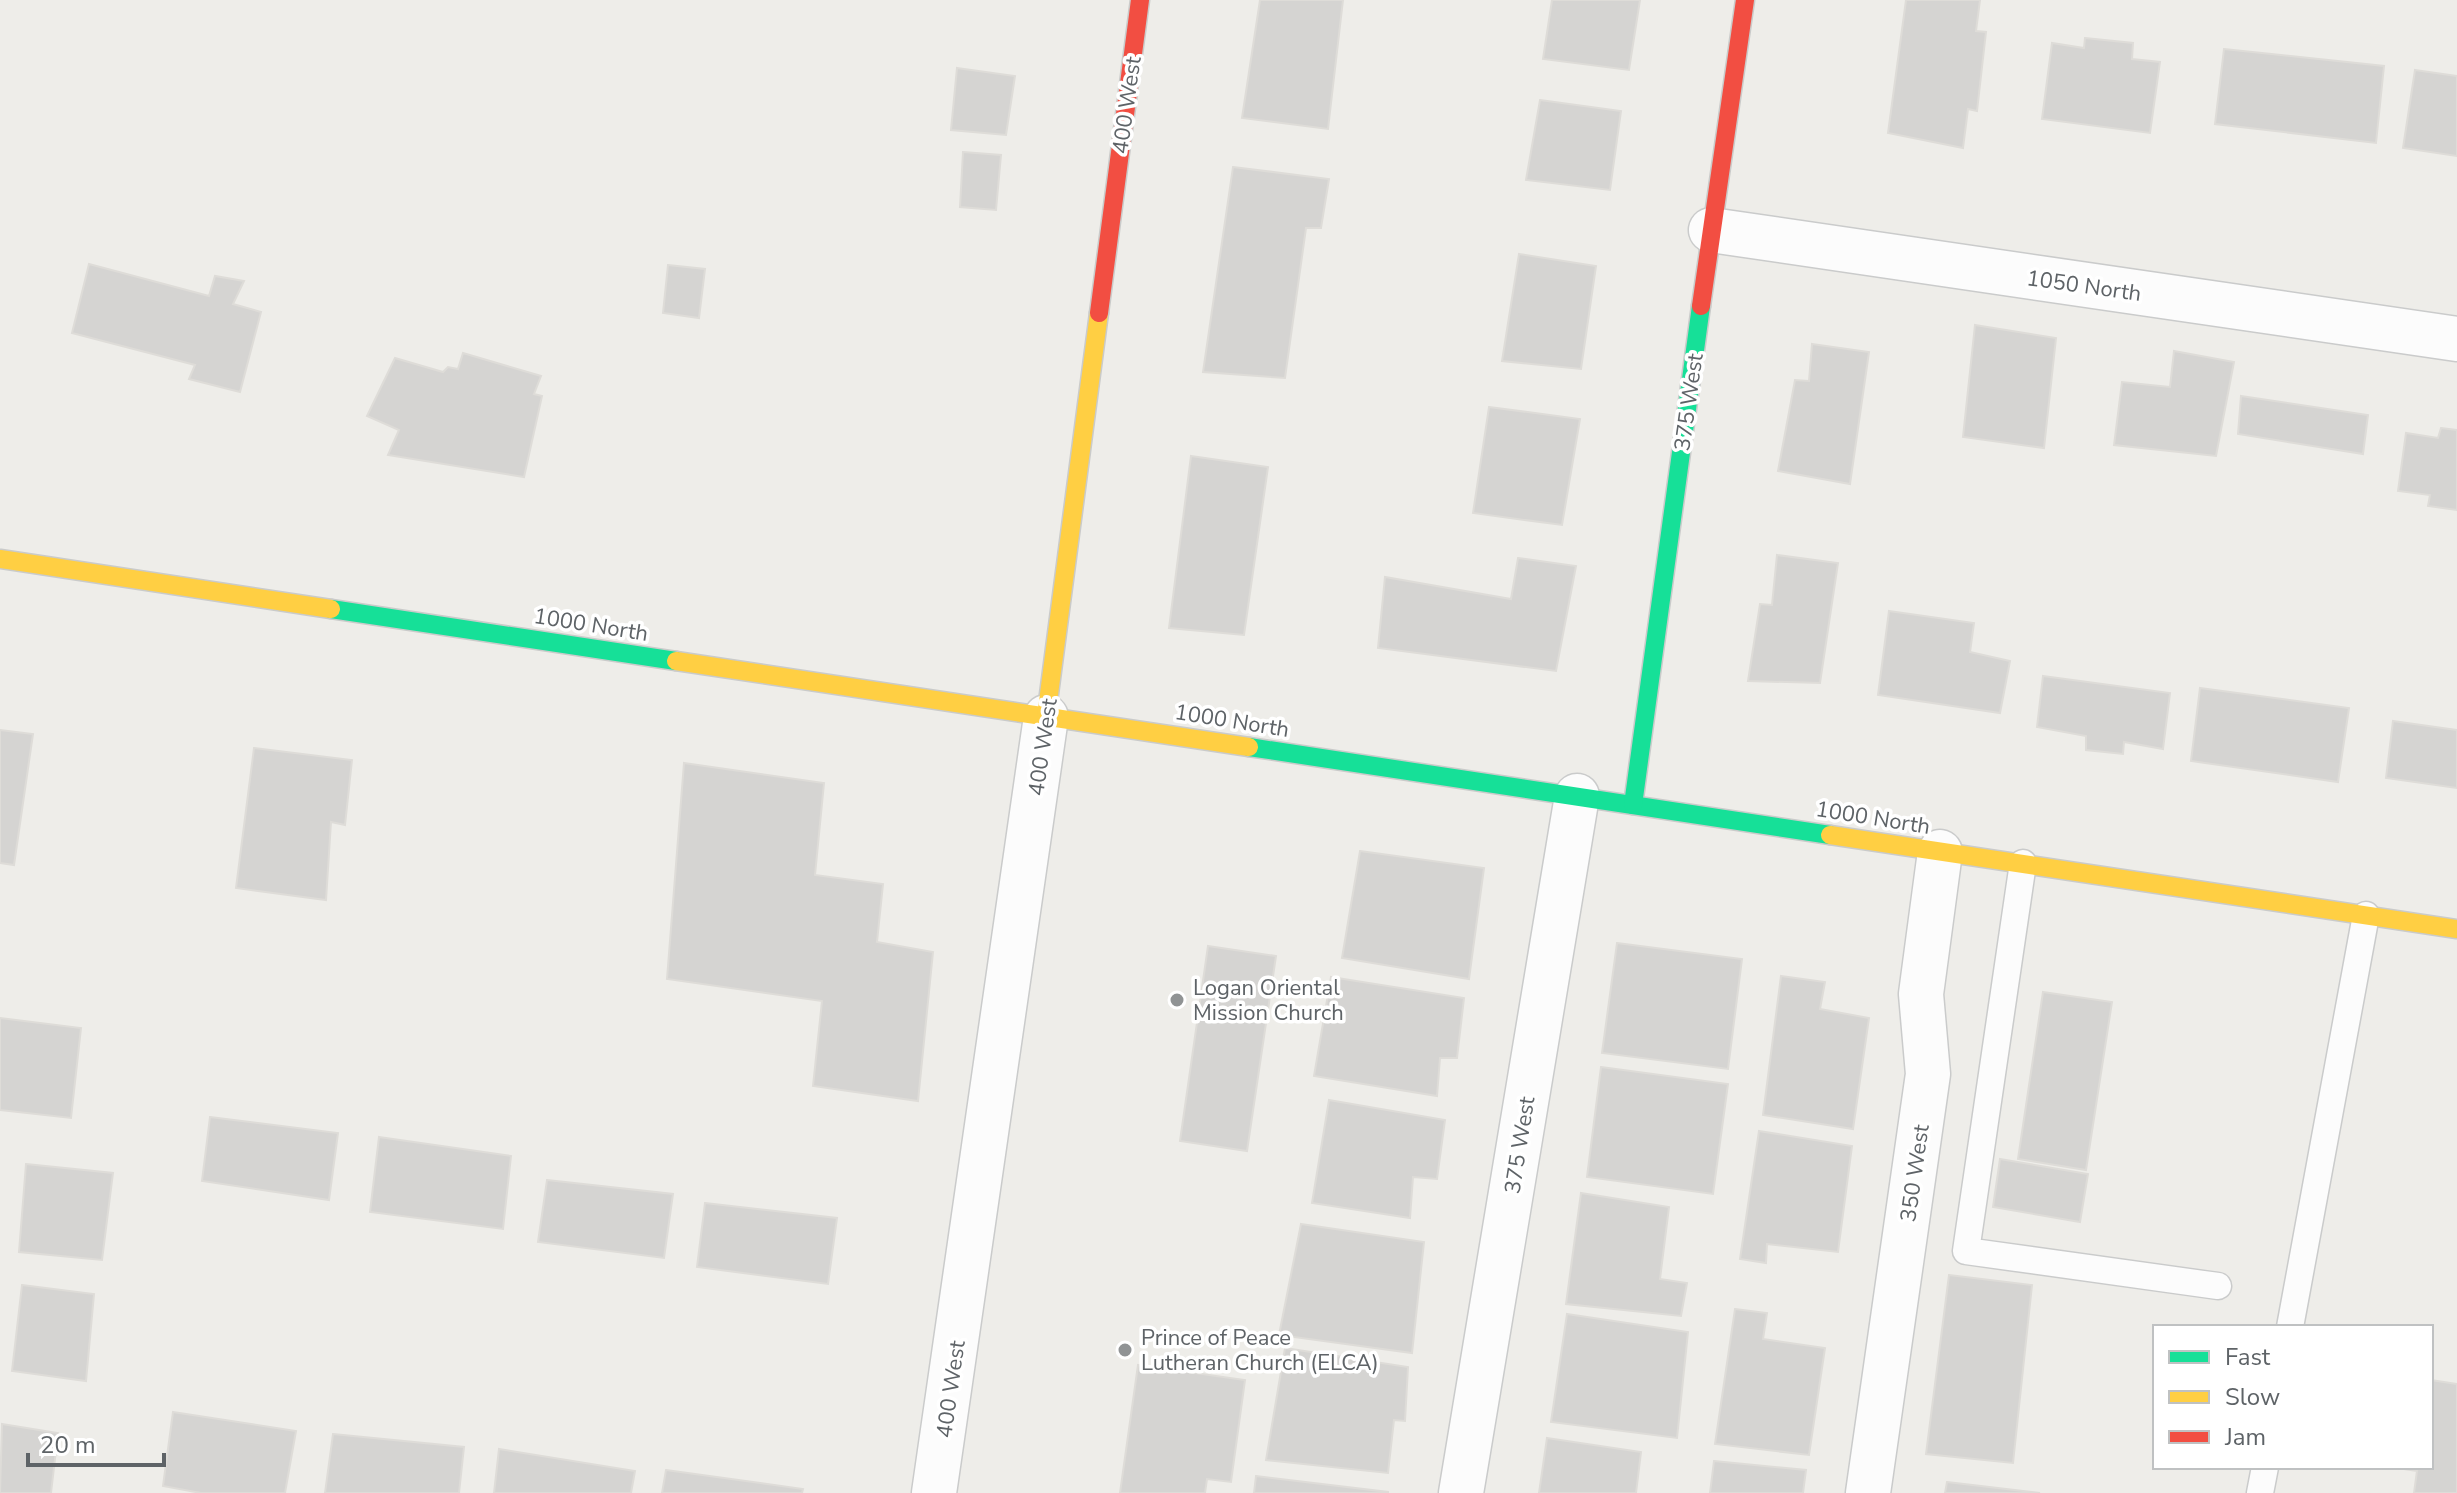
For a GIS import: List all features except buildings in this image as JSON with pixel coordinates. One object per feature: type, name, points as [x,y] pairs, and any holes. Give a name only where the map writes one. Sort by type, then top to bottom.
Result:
[{"type":"street","name":"400 West","points":[[934,1493],[1046,717],[1140,0]]},
{"type":"street","name":"375 West","points":[[1633,805],[1745,0]]},
{"type":"street","name":"1050 North","points":[[1711,230],[2457,339]]},
{"type":"street","name":"1000 North","points":[[0,559],[2457,929]]},
{"type":"street","name":"375 West","points":[[1461,1493],[1577,796]]},
{"type":"street","name":"350 West","points":[[1868,1493],[1928,1074],[1921,994],[1940,852]]},
{"type":"lane","points":[[2023,863],[1966,1251],[2218,1286]]},
{"type":"lane","points":[[2290,1325],[2366,915]]},
{"type":"lane","points":[[2260,1493],[2265,1469]]},
{"type":"traffic: fast","points":[[1633,805],[1701,306]]},
{"type":"traffic: fast","points":[[331,609],[676,661]]},
{"type":"traffic: fast","points":[[1249,747],[1830,835]]},
{"type":"traffic: slow","points":[[1046,717],[1099,313]]},
{"type":"traffic: slow","points":[[0,559],[331,609]]},
{"type":"traffic: slow","points":[[676,661],[1249,747]]},
{"type":"traffic: slow","points":[[1830,835],[2457,929]]},
{"type":"traffic: jam","points":[[1099,313],[1140,0]]},
{"type":"traffic: jam","points":[[1701,306],[1745,0]]},
{"type":"place","name":"Logan Oriental Mission Church","points":[[1177,1000]]},
{"type":"place","name":"Prince of Peace Lutheran Church (ELCA)","points":[[1125,1350]]}]
